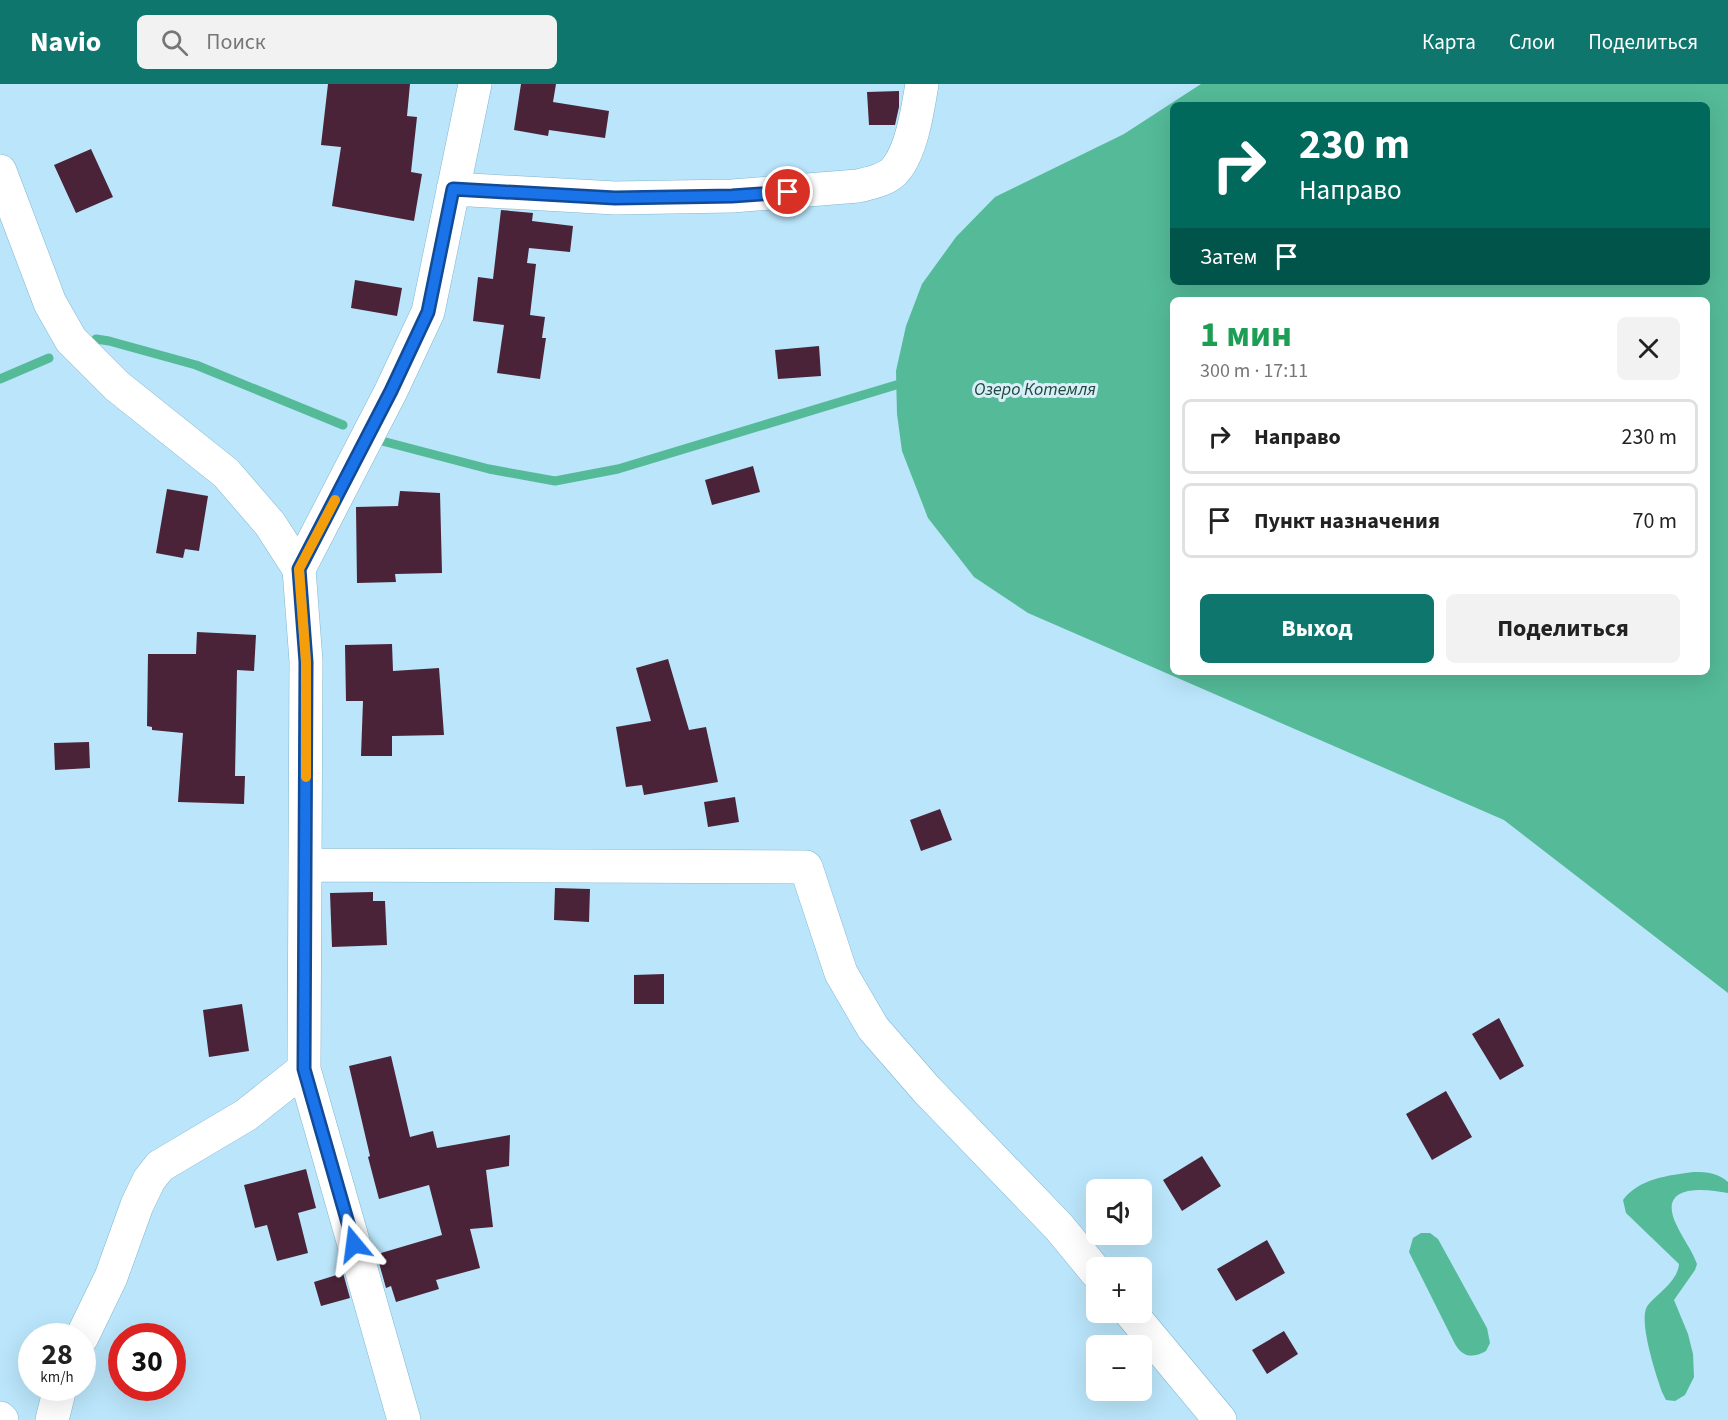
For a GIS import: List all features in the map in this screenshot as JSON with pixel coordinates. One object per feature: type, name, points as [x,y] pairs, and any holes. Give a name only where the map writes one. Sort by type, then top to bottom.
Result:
[{"type":"street","points":[[299,569],[391,391],[428,312],[475,84]]},
{"type":"street","points":[[453,189],[615,198],[732,196],[858,186],[877,181],[896,170],[914,130],[922,84]]},
{"type":"street","points":[[0,171],[50,303],[71,340],[117,386],[226,474],[270,524],[299,569],[306,662],[304,1069],[404,1420]]},
{"type":"street","points":[[306,865],[806,867],[841,973],[873,1028],[935,1098],[1059,1227],[1086,1260]]},
{"type":"street","points":[[89,1323],[111,1277],[137,1205],[155,1173],[181,1152],[246,1115],[304,1069]]},
{"type":"street","points":[[1139,1323],[1220,1420]]},
{"type":"street","points":[[52,1420],[57,1401]]},
{"type":"water","name":"Озеро Котемля","points":[[1201,84],[1728,84],[1728,993],[1504,820],[1171,675],[1710,675],[1710,297],[1170,297],[1170,675],[1028,613],[974,577],[928,518],[902,451],[897,414],[896,371],[906,326],[922,284],[956,237],[995,197],[1124,134],[1170,104],[1170,285],[1710,285],[1710,102],[1173,102]]},
{"type":"water","points":[[1704,1172],[1724,1179],[1728,1182],[1728,1193],[1695,1190],[1677,1196],[1672,1202],[1672,1212],[1677,1226],[1697,1264],[1674,1300],[1688,1334],[1693,1354],[1694,1377],[1685,1395],[1675,1401],[1666,1400],[1662,1392],[1646,1334],[1645,1312],[1648,1305],[1675,1276],[1679,1264],[1626,1213],[1623,1200],[1637,1187],[1655,1179]]},
{"type":"water","points":[[1421,1233],[1430,1233],[1438,1239],[1487,1328],[1490,1343],[1486,1351],[1477,1355],[1469,1355],[1461,1352],[1455,1344],[1409,1252],[1413,1238]]},
{"type":"building","points":[[328,84],[410,84],[407,116],[417,117],[411,172],[422,174],[414,221],[332,206],[341,147],[321,145]]},
{"type":"building","points":[[521,84],[556,84],[553,102],[609,111],[605,138],[549,130],[548,136],[514,130]]},
{"type":"building","points":[[899,91],[899,107],[895,125],[869,125],[867,92]]},
{"type":"building","points":[[91,149],[113,197],[76,213],[54,165]]},
{"type":"building","points":[[501,210],[533,213],[532,221],[573,226],[570,252],[529,248],[527,263],[536,264],[530,315],[545,317],[542,338],[546,338],[540,379],[497,373],[504,325],[473,321],[478,277],[493,279]]},
{"type":"building","points":[[355,280],[402,288],[397,316],[351,308]]},
{"type":"building","points":[[819,346],[821,376],[778,379],[775,350]]},
{"type":"building","points":[[753,466],[760,492],[712,505],[705,480]]},
{"type":"building","points":[[167,489],[208,496],[199,551],[185,549],[183,558],[156,553]]},
{"type":"building","points":[[400,491],[440,493],[442,573],[395,574],[396,582],[357,583],[356,507],[398,506]]},
{"type":"building","points":[[197,632],[256,635],[254,671],[237,670],[235,776],[245,776],[244,804],[178,802],[183,733],[152,730],[152,727],[147,726],[148,654],[196,654]]},
{"type":"building","points":[[392,644],[393,671],[439,668],[444,735],[392,736],[392,756],[361,756],[363,701],[346,701],[345,645]]},
{"type":"building","points":[[668,659],[689,730],[706,727],[718,782],[644,795],[642,785],[626,787],[616,727],[651,721],[636,668]]},
{"type":"building","points":[[89,742],[90,768],[55,770],[54,743]]},
{"type":"building","points":[[735,797],[739,822],[708,827],[704,802]]},
{"type":"building","points":[[940,809],[952,840],[921,851],[910,820]]},
{"type":"building","points":[[555,888],[590,889],[589,922],[554,920]]},
{"type":"building","points":[[373,892],[373,901],[385,901],[387,945],[332,947],[330,893]]},
{"type":"building","points":[[664,974],[664,1004],[634,1004],[634,975]]},
{"type":"building","points":[[242,1004],[249,1051],[209,1057],[203,1010]]},
{"type":"building","points":[[1499,1018],[1524,1066],[1500,1080],[1472,1034]]},
{"type":"building","points":[[391,1056],[410,1137],[433,1131],[437,1148],[510,1135],[509,1166],[486,1170],[493,1227],[470,1229],[480,1268],[436,1280],[439,1289],[396,1302],[391,1286],[386,1288],[379,1263],[383,1261],[381,1253],[442,1235],[429,1185],[379,1199],[349,1066]]},
{"type":"building","points":[[1446,1091],[1472,1137],[1432,1160],[1406,1114]]},
{"type":"building","points":[[1202,1156],[1221,1186],[1182,1211],[1163,1180]]},
{"type":"building","points":[[306,1169],[316,1208],[298,1213],[308,1253],[277,1261],[267,1225],[255,1228],[244,1185]]},
{"type":"building","points":[[1267,1240],[1285,1273],[1236,1301],[1217,1269]]},
{"type":"building","points":[[343,1273],[350,1298],[321,1306],[314,1282]]},
{"type":"building","points":[[1284,1331],[1298,1354],[1267,1374],[1252,1350]]},
{"type":"waterway","points":[[96,339],[196,365],[343,425]]},
{"type":"waterway","points":[[0,379],[49,358]]},
{"type":"waterway","points":[[382,441],[489,469],[555,481],[618,469],[896,385]]},
{"type":"slow traffic","points":[[306,777],[306,662],[299,569],[335,500]]},
{"type":"route","points":[[354,1244],[304,1069],[306,662],[299,569],[391,391],[428,312],[453,189],[615,198],[732,196],[788,192]]}]
